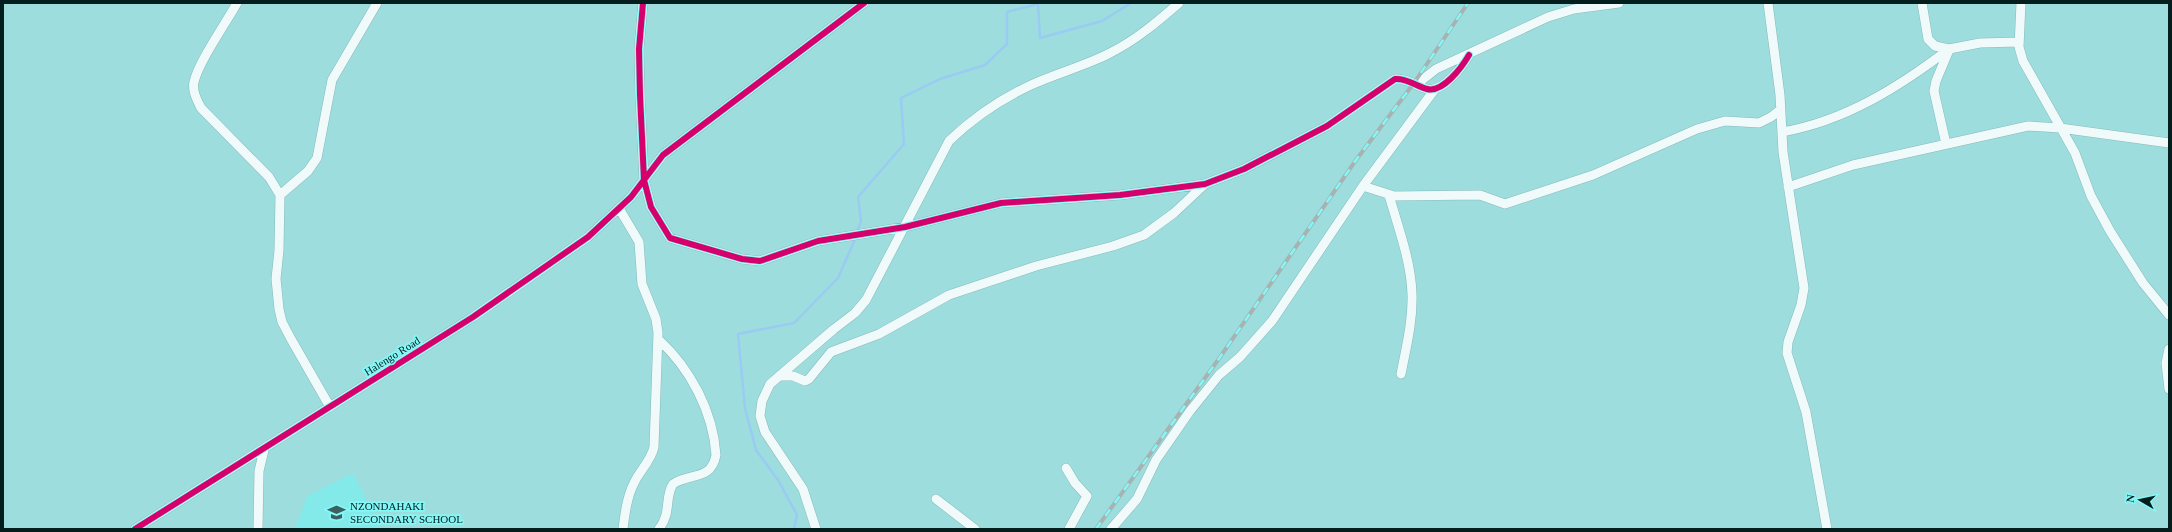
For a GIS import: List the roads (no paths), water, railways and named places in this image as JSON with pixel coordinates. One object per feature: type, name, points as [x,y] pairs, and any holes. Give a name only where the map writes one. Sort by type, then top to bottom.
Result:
[{"type":"street","points":[[237,3],[194,82],[195,96],[201,108],[269,177],[280,196],[279,250],[276,279],[282,322],[330,407]]},
{"type":"street","points":[[280,196],[308,171],[317,158],[332,80],[377,3]]},
{"type":"street","points":[[643,3],[640,87],[644,180],[650,207],[670,238],[742,259],[760,261],[818,241],[905,227],[1001,204],[1120,195],[1205,184],[1244,170],[1322,128],[1392,81],[1402,79],[1427,89],[1435,89]]},
{"type":"street","name":"Halengo Road","points":[[135,529],[264,450],[521,285],[588,237],[632,198],[655,164],[674,147],[719,115],[864,3]]},
{"type":"street","points":[[816,529],[803,488],[772,444],[761,421],[762,401],[770,384],[860,308],[872,290],[948,141],[982,114],[1031,85],[1090,62],[1132,41],[1179,3]]},
{"type":"street","points":[[1417,84],[1436,69],[1574,6],[1618,3]]},
{"type":"street","points":[[1768,3],[1788,187],[1804,288],[1802,305],[1788,342],[1787,353],[1806,412],[1827,529]]},
{"type":"street","points":[[1922,3],[1924,22],[1930,43],[1935,46],[1949,49],[1980,43],[2020,42]]},
{"type":"street","points":[[2021,3],[2020,42],[2023,61],[2075,153],[2091,196],[2110,231],[2143,283],[2169,315]]},
{"type":"street","points":[[1782,132],[1819,124],[1865,104],[1896,87],[1949,49]]},
{"type":"street","points":[[1946,144],[1934,91],[1936,81],[1949,49]]},
{"type":"street","points":[[1111,529],[1137,499],[1160,453],[1203,393],[1249,348],[1280,311],[1363,186],[1435,89],[1454,75],[1469,55]]},
{"type":"street","points":[[1363,186],[1389,195],[1480,194],[1505,204],[1582,179],[1698,129],[1725,121],[1759,123],[1771,118],[1780,110]]},
{"type":"street","points":[[1788,187],[1837,169],[2028,126],[2060,128],[2169,144]]},
{"type":"street","points":[[779,376],[793,376],[805,380],[809,379],[831,352],[879,334],[934,302],[974,285],[1051,261],[1113,246],[1144,235],[1174,214],[1205,184]]},
{"type":"street","points":[[1389,195],[1406,256],[1412,294],[1411,315],[1401,374]]},
{"type":"street","points":[[620,210],[639,242],[642,284],[656,319],[658,339],[654,447],[650,460],[634,481],[630,492],[623,529]]},
{"type":"street","points":[[658,339],[682,362],[693,381],[707,415],[716,455],[715,461],[709,470],[673,484],[669,492],[667,515],[659,529]]},
{"type":"street","points":[[2169,349],[2166,363],[2169,389]]},
{"type":"street","points":[[258,529],[259,471],[264,450]]},
{"type":"street","points":[[1066,468],[1075,483],[1087,496],[1069,529]]},
{"type":"street","points":[[936,499],[975,529]]},
{"type":"waterway","points":[[857,233],[861,221],[858,197],[904,144],[901,98],[940,79],[985,65],[1007,44],[1007,12],[1038,4],[1040,38],[1102,21],[1131,3]]},
{"type":"waterway","points":[[794,529],[797,515],[778,480],[756,450],[745,408],[738,334],[794,323],[838,278],[856,237]]},
{"type":"railway","points":[[1096,529],[1218,360],[1356,160],[1414,83],[1468,3]]},
{"type":"place","name":"NZONDAHAKI SECONDARY SCHOOL","points":[[337,512]]}]
